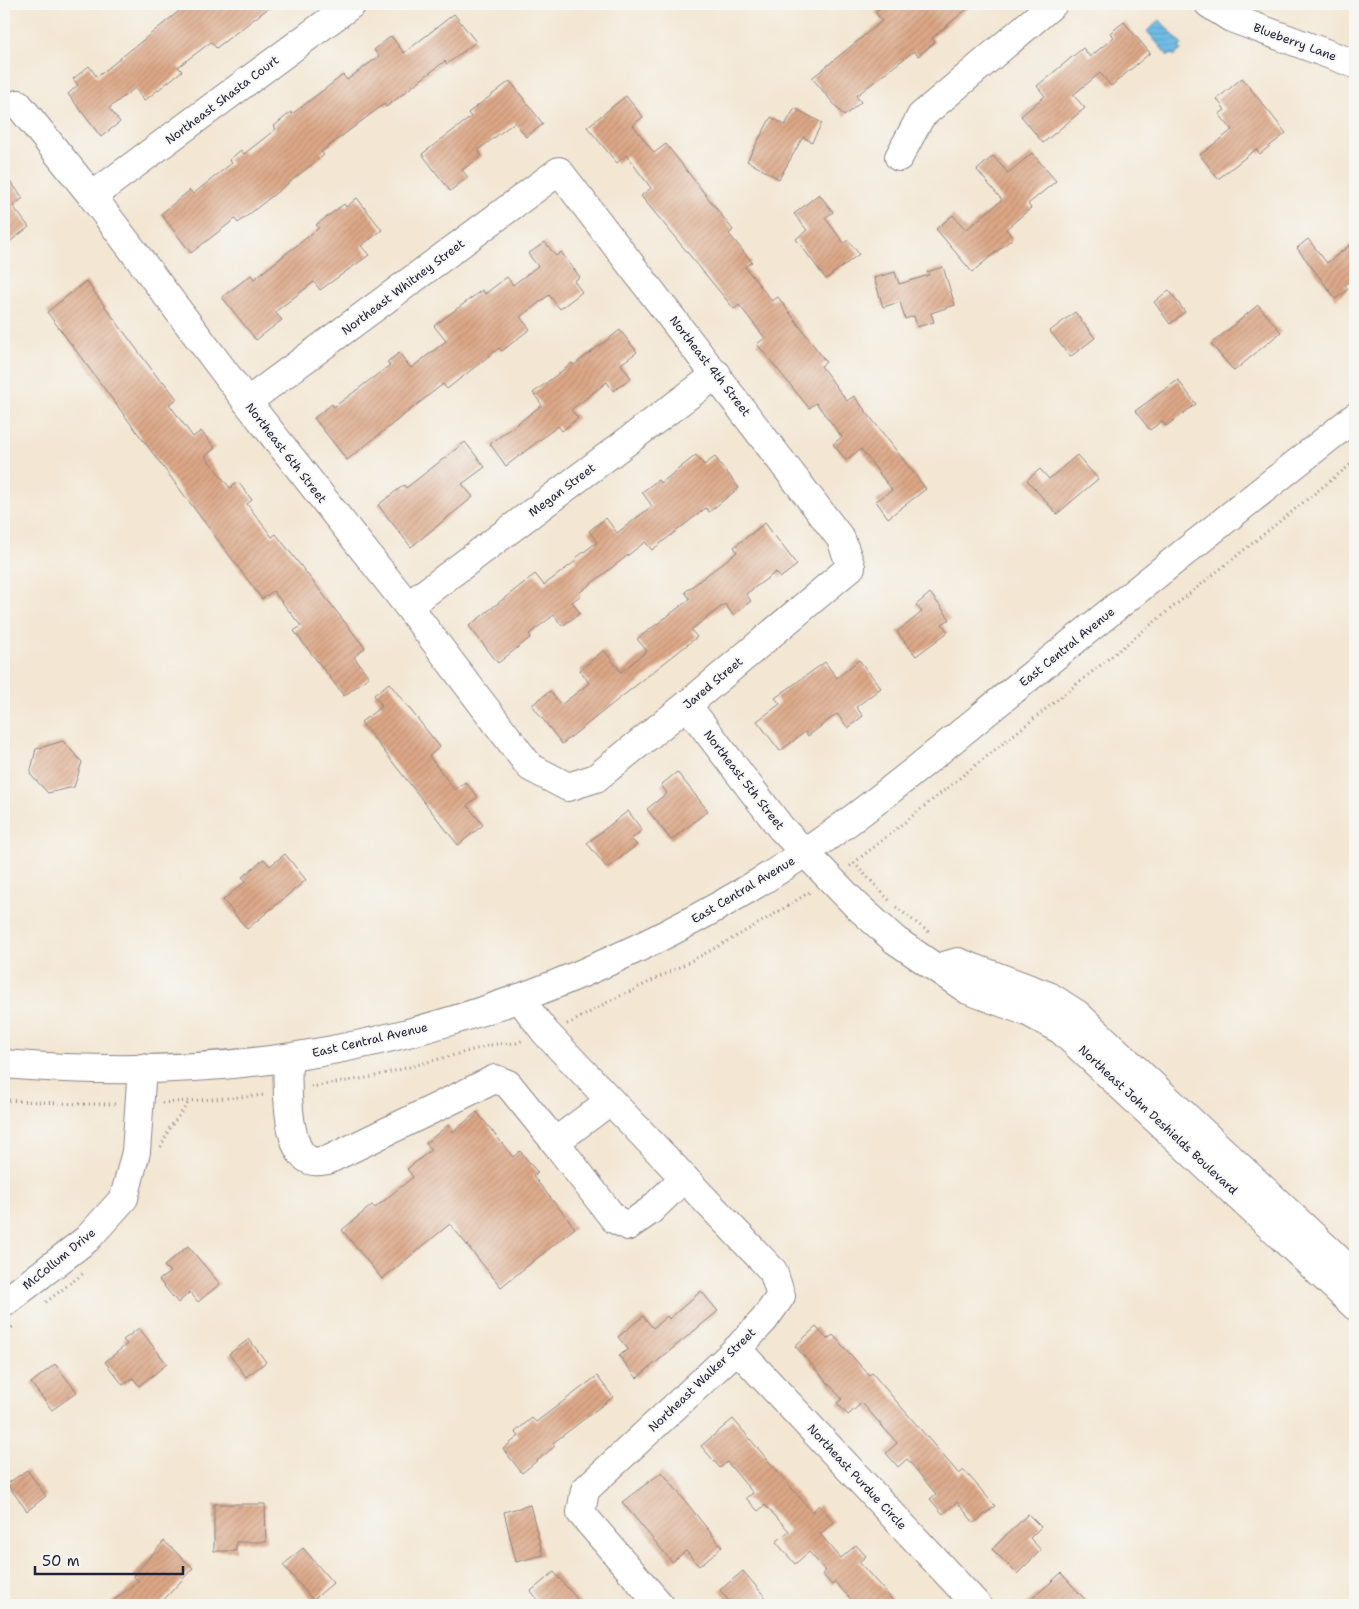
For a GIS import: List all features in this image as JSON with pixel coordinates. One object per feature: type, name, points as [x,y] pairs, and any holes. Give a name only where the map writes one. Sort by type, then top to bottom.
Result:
[{"type":"street","name":"Northeast Shasta Court","points":[[92,196],[352,4]]},
{"type":"street","points":[[900,158],[921,116],[1053,4]]},
{"type":"street","name":"Blueberry Lane","points":[[1209,4],[1230,18],[1355,64]]},
{"type":"street","name":"Northeast 6th Street","points":[[18,104],[92,196],[247,402],[408,606],[530,767],[568,787]]},
{"type":"street","name":"Northeast 4th Street","points":[[559,171],[717,374],[841,539],[851,567]]},
{"type":"street","name":"Northeast Whitney Street","points":[[247,402],[559,171]]},
{"type":"street","name":"Megan Street","points":[[408,606],[717,374]]},
{"type":"street","name":"East Central Avenue","points":[[4,1064],[142,1068],[218,1065],[288,1058],[446,1023],[519,998],[599,966],[704,915],[804,854],[893,787],[1355,418]]},
{"type":"street","name":"Jared Street","points":[[568,787],[596,778],[687,705],[851,567]]},
{"type":"street","name":"Northeast 5th Street","points":[[687,705],[775,821],[804,854]]},
{"type":"street","name":"Northeast John Deshields Boulevard","points":[[804,854],[894,940],[968,990],[1028,1012],[1061,1030],[1355,1306]]},
{"type":"street","name":"Northeast John Deshields Boulevard","points":[[937,968],[958,962],[1048,996],[1077,1014],[1355,1275]]},
{"type":"street","name":"Northeast Walker Street","points":[[519,998],[545,1032],[773,1271],[781,1296],[764,1320],[737,1349],[585,1490],[581,1513],[660,1605]]},
{"type":"street","points":[[288,1058],[287,1091],[296,1146],[305,1158],[316,1162],[328,1160],[496,1079],[508,1084],[614,1219],[628,1226],[650,1211],[684,1178]]},
{"type":"street","name":"McCollum Drive","points":[[4,1303],[87,1239],[124,1198],[136,1152],[142,1068]]},
{"type":"street","points":[[555,1142],[610,1101]]},
{"type":"street","name":"Northeast Purdue Circle","points":[[737,1349],[977,1605]]},
{"type":"water","points":[[1160,20],[1182,45],[1179,47],[1181,50],[1174,56],[1172,54],[1168,56],[1147,31]]},
{"type":"building","points":[[188,4],[274,4],[216,48],[211,42],[178,67],[182,71],[144,101],[135,88],[109,108],[120,122],[101,137],[68,94],[78,85],[73,79],[89,66],[97,77]]},
{"type":"building","points":[[885,4],[973,4],[932,38],[935,42],[918,56],[914,51],[856,96],[861,102],[844,116],[812,78],[882,21],[875,12]]},
{"type":"building","points":[[454,14],[476,42],[447,64],[445,61],[386,107],[384,104],[321,152],[324,155],[238,223],[235,219],[191,253],[161,214],[190,190],[193,194],[232,163],[229,160],[241,150],[244,154],[276,129],[274,126],[291,112],[292,114],[343,75],[347,80],[379,56],[374,50],[391,36],[404,53]]},
{"type":"building","points":[[1124,22],[1150,53],[1111,86],[1100,73],[1073,95],[1085,108],[1043,143],[1021,116],[1045,96],[1037,86],[1083,48],[1090,57],[1114,37],[1110,33]]},
{"type":"building","points":[[1242,78],[1286,133],[1260,154],[1256,149],[1218,179],[1200,155],[1232,130],[1219,114],[1225,110],[1217,99]]},
{"type":"building","points":[[510,81],[543,124],[526,137],[515,122],[478,150],[482,156],[462,170],[468,177],[450,191],[422,154],[471,117],[468,113]]},
{"type":"building","points":[[626,96],[643,117],[633,125],[654,153],[666,144],[733,230],[729,234],[752,262],[745,267],[772,301],[778,297],[826,362],[821,366],[847,401],[854,396],[926,489],[888,518],[876,501],[892,490],[861,449],[846,460],[833,444],[842,437],[816,403],[809,408],[757,344],[765,338],[739,305],[734,309],[641,196],[651,188],[626,155],[617,163],[587,127]]},
{"type":"building","points":[[795,108],[822,123],[812,142],[803,137],[779,179],[747,161],[771,117],[785,125]]},
{"type":"building","points":[[1032,153],[1056,181],[1028,204],[1031,208],[1006,229],[1013,238],[972,272],[936,229],[953,215],[966,230],[1002,200],[977,170],[993,156],[1008,173]]},
{"type":"building","points":[[4,173],[23,198],[13,206],[29,227],[4,246]]},
{"type":"building","points":[[819,194],[833,212],[825,218],[844,243],[848,240],[859,254],[826,279],[796,239],[807,230],[794,214]]},
{"type":"building","points":[[357,198],[382,230],[361,246],[369,255],[320,290],[314,282],[275,312],[282,320],[256,340],[222,297],[251,275],[254,279],[319,228],[316,225],[344,204],[346,207]]},
{"type":"building","points":[[1308,239],[1327,263],[1355,241],[1355,277],[1345,285],[1348,289],[1336,299],[1297,248]]},
{"type":"building","points":[[545,242],[556,256],[561,252],[580,277],[574,281],[582,292],[560,309],[549,295],[520,317],[530,329],[502,351],[499,348],[447,389],[443,384],[347,460],[314,418],[332,404],[334,407],[390,365],[387,362],[399,353],[411,368],[446,341],[434,326],[482,290],[485,294],[507,277],[513,285],[538,266],[528,254]]},
{"type":"building","points":[[943,267],[955,305],[931,313],[934,322],[917,327],[914,316],[905,319],[900,302],[883,307],[874,278],[895,272],[899,284],[929,275],[927,272]]},
{"type":"building","points":[[86,281],[161,382],[163,381],[177,399],[169,404],[193,437],[201,431],[215,448],[205,456],[230,488],[238,482],[252,500],[247,504],[272,537],[276,534],[365,648],[354,657],[369,677],[344,696],[294,631],[301,626],[273,591],[262,599],[47,312]]},
{"type":"building","points":[[1169,290],[1185,312],[1170,324],[1154,302]]},
{"type":"building","points":[[1258,305],[1281,332],[1234,371],[1211,344]]},
{"type":"building","points":[[1075,312],[1095,338],[1070,357],[1050,331]]},
{"type":"building","points":[[620,330],[637,352],[621,364],[631,378],[613,391],[607,382],[571,410],[578,418],[562,431],[558,426],[506,466],[490,444],[542,405],[533,393]]},
{"type":"building","points":[[1178,380],[1196,404],[1166,426],[1162,421],[1150,430],[1135,411]]},
{"type":"building","points":[[465,442],[485,467],[462,484],[473,497],[411,547],[378,505],[404,485],[406,488]]},
{"type":"building","points":[[696,455],[704,465],[715,457],[739,488],[709,512],[706,508],[652,550],[645,542],[579,593],[581,595],[572,602],[580,613],[562,626],[554,615],[529,634],[531,637],[498,663],[469,626],[535,574],[544,585],[577,560],[576,558],[597,542],[589,531],[606,518],[617,533],[652,506],[642,492],[658,480],[661,483]]},
{"type":"building","points":[[1077,455],[1098,479],[1057,514],[1027,480],[1040,469],[1049,479]]},
{"type":"building","points":[[765,523],[797,565],[780,578],[776,572],[746,594],[751,601],[733,615],[725,604],[691,630],[697,637],[562,744],[532,705],[550,691],[561,705],[589,683],[580,670],[604,650],[621,672],[647,651],[637,639],[690,599],[685,592],[737,552],[734,547]]},
{"type":"building","points":[[930,593],[950,619],[942,624],[948,632],[916,656],[897,632],[922,612],[916,605]]},
{"type":"building","points":[[859,660],[881,688],[856,707],[863,716],[848,728],[837,714],[808,736],[805,732],[780,751],[757,721],[780,704],[775,698],[825,662],[837,678]]},
{"type":"building","points":[[389,683],[440,747],[429,756],[455,790],[465,782],[478,797],[467,805],[483,825],[458,845],[361,722],[382,706],[374,695]]},
{"type":"building","points":[[63,741],[82,762],[74,787],[48,793],[30,774],[36,749]]},
{"type":"building","points":[[677,772],[708,811],[671,840],[647,809],[667,793],[661,785]]},
{"type":"building","points":[[628,811],[642,830],[631,839],[637,845],[607,868],[587,843]]},
{"type":"building","points":[[285,854],[306,880],[247,929],[223,900],[246,881],[242,877],[264,859],[270,866]]},
{"type":"building","points":[[477,1112],[513,1157],[520,1151],[538,1173],[533,1176],[575,1228],[501,1287],[450,1224],[382,1279],[342,1230],[372,1205],[375,1208],[413,1177],[407,1169],[431,1150],[426,1143],[448,1125],[453,1132]]},
{"type":"building","points":[[188,1246],[220,1284],[198,1302],[190,1292],[178,1303],[159,1280],[170,1272],[164,1266]]},
{"type":"building","points":[[701,1291],[718,1311],[637,1378],[619,1356],[628,1349],[618,1337],[643,1316],[653,1328],[667,1316],[669,1319]]},
{"type":"building","points":[[816,1327],[827,1339],[833,1335],[869,1375],[872,1373],[959,1474],[964,1470],[995,1506],[974,1523],[957,1502],[943,1514],[930,1499],[936,1494],[907,1459],[898,1467],[886,1453],[897,1443],[862,1403],[848,1415],[837,1403],[842,1399],[795,1346]]},
{"type":"building","points":[[139,1328],[167,1364],[139,1386],[133,1378],[123,1385],[105,1362],[127,1344],[123,1340]]},
{"type":"building","points":[[249,1339],[266,1362],[246,1377],[229,1354]]},
{"type":"building","points":[[55,1364],[77,1392],[52,1410],[31,1383]]},
{"type":"building","points":[[597,1376],[613,1397],[553,1443],[555,1446],[522,1473],[503,1449],[519,1436],[515,1432],[532,1418],[536,1422]]},
{"type":"building","points":[[733,1419],[812,1512],[819,1505],[834,1522],[820,1534],[841,1558],[856,1545],[866,1556],[859,1562],[897,1605],[856,1605],[835,1582],[832,1585],[822,1574],[826,1571],[809,1552],[795,1564],[776,1542],[789,1531],[765,1505],[758,1511],[746,1498],[753,1493],[727,1462],[720,1468],[701,1446]]},
{"type":"building","points":[[27,1470],[46,1496],[27,1511],[7,1484]]},
{"type":"building","points":[[662,1472],[722,1547],[699,1566],[686,1551],[672,1562],[622,1502]]},
{"type":"building","points":[[214,1504],[265,1504],[266,1542],[236,1542],[236,1551],[214,1551]]},
{"type":"building","points":[[530,1505],[543,1555],[516,1562],[504,1512]]},
{"type":"building","points":[[1028,1514],[1041,1527],[1030,1538],[1041,1550],[1017,1574],[992,1549]]},
{"type":"building","points":[[164,1541],[193,1568],[159,1605],[108,1605],[139,1581],[133,1576]]},
{"type":"building","points":[[303,1548],[333,1583],[313,1600],[283,1565]]},
{"type":"building","points":[[743,1571],[772,1605],[732,1605],[720,1590]]},
{"type":"building","points":[[554,1572],[582,1605],[542,1605],[531,1591]]},
{"type":"building","points":[[1061,1573],[1090,1605],[1025,1605]]}]
